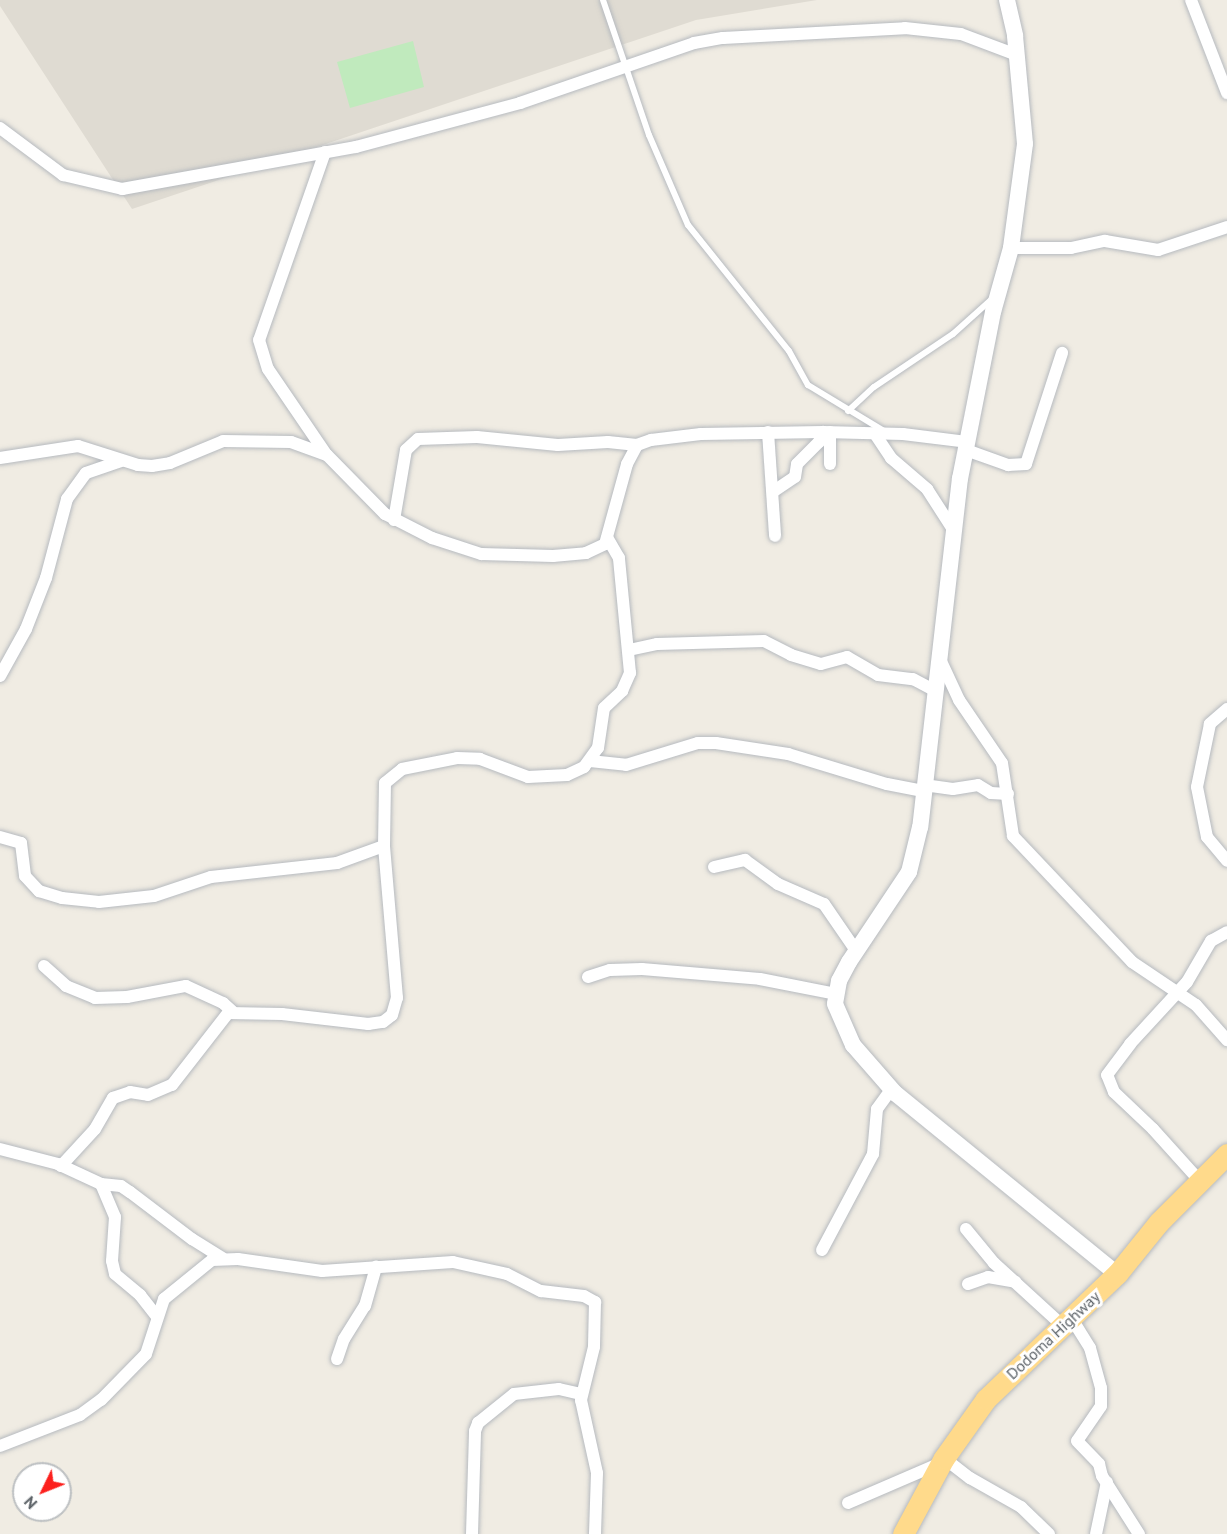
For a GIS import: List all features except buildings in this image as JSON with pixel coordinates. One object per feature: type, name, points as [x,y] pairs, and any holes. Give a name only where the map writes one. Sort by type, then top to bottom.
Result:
[{"type":"highway","name":"Dodoma Highway","points":[[903,1534],[943,1460],[986,1399],[1028,1356],[1068,1323],[1117,1274],[1198,1179],[1227,1154]]},
{"type":"street","points":[[1006,0],[1017,55],[1025,144],[1011,248],[998,294],[966,446],[940,659],[934,690],[924,788],[909,872],[856,952],[836,994],[843,1029],[891,1090],[1117,1274]]},
{"type":"street","points":[[1191,0],[1227,93]]},
{"type":"street","points":[[0,128],[63,175],[122,189],[325,152],[520,103],[624,67],[723,38],[852,28],[905,28],[961,34],[1017,55]]},
{"type":"street","points":[[325,152],[260,340],[268,369],[327,455],[394,520],[432,538],[481,554],[553,556],[586,553],[608,539],[627,464],[637,445]]},
{"type":"street","points":[[1011,248],[1071,248],[1105,241],[1158,250],[1227,227]]},
{"type":"street","points":[[394,520],[398,476],[406,450],[418,439],[477,437],[558,446],[608,442],[637,445],[668,437],[768,432],[889,434],[966,446],[1008,465],[1026,464],[1062,353]]},
{"type":"street","points":[[768,432],[774,491],[775,536]]},
{"type":"street","points":[[826,432],[830,464]]},
{"type":"street","points":[[774,491],[795,477],[798,464],[826,432]]},
{"type":"street","points":[[875,434],[891,458],[927,489],[954,531]]},
{"type":"street","points":[[0,458],[78,446],[138,465],[170,463],[213,444],[234,440],[291,441],[327,455]]},
{"type":"street","points":[[0,676],[26,629],[46,578],[67,499],[86,473],[121,461]]},
{"type":"street","points":[[44,966],[66,986],[95,998],[127,997],[186,986],[232,1011],[368,1024],[384,1022],[392,1015],[396,998],[382,791],[388,779],[402,769],[466,757],[480,759],[516,774],[551,777],[576,773],[590,761],[600,740],[604,708],[628,680],[628,650],[619,558],[608,539]]},
{"type":"street","points":[[628,650],[657,644],[764,640],[791,655],[821,664],[848,657],[878,675],[913,679],[934,690]]},
{"type":"street","points":[[940,659],[975,727],[999,756],[1008,794],[1013,836],[1132,962],[1155,981],[1178,992],[1196,1005],[1227,1040]]},
{"type":"street","points":[[1227,709],[1210,724],[1197,787],[1207,837],[1227,861]]},
{"type":"street","points":[[590,761],[626,765],[698,743],[716,743],[788,754],[887,784],[952,789],[978,785],[991,793],[1008,794]]},
{"type":"street","points":[[0,837],[21,843],[25,876],[39,891],[62,898],[99,902],[154,896],[200,879],[337,863],[384,846]]},
{"type":"street","points":[[714,867],[746,860],[778,884],[818,901],[834,915],[856,952]]},
{"type":"street","points":[[1198,1179],[1153,1129],[1113,1092],[1107,1077],[1119,1056],[1178,992],[1211,941],[1227,932]]},
{"type":"street","points":[[588,977],[610,970],[642,969],[760,980],[836,994]]},
{"type":"street","points":[[61,1166],[95,1129],[113,1098],[130,1092],[148,1095],[168,1088],[215,1033],[222,1019],[232,1011]]},
{"type":"street","points":[[822,1250],[873,1154],[877,1109],[891,1090]]},
{"type":"street","points":[[0,1149],[61,1166],[101,1184],[121,1186],[192,1239],[223,1258]]},
{"type":"street","points":[[101,1184],[115,1217],[113,1268],[157,1317]]},
{"type":"street","points":[[966,1229],[994,1263],[1068,1323],[1090,1348],[1101,1388],[1101,1406],[1077,1441],[1098,1462],[1107,1482],[1138,1534]]},
{"type":"street","points":[[0,1446],[80,1415],[102,1400],[142,1360],[164,1299],[178,1284],[204,1264],[223,1258],[322,1270],[453,1262],[507,1274],[541,1291],[593,1300],[594,1347],[581,1394],[582,1413],[595,1451],[597,1473],[595,1534]]},
{"type":"street","points":[[337,1359],[344,1339],[365,1306],[376,1267]]},
{"type":"street","points":[[968,1284],[988,1277],[1018,1282]]},
{"type":"street","points":[[472,1534],[475,1431],[478,1424],[514,1394],[546,1389],[581,1394]]},
{"type":"street","points":[[848,1503],[943,1460],[1021,1507],[1049,1534]]},
{"type":"street","points":[[1096,1534],[1107,1482]]},
{"type":"lane","points":[[603,0],[624,67],[688,225],[789,351],[808,386],[889,434]]},
{"type":"lane","points":[[848,411],[874,387],[953,334],[998,294]]},
{"type":"shaded area","points":[[0,0],[817,0],[696,20],[132,209],[0,6]]},
{"type":"green space","points":[[413,41],[424,87],[350,108],[337,62]]}]
